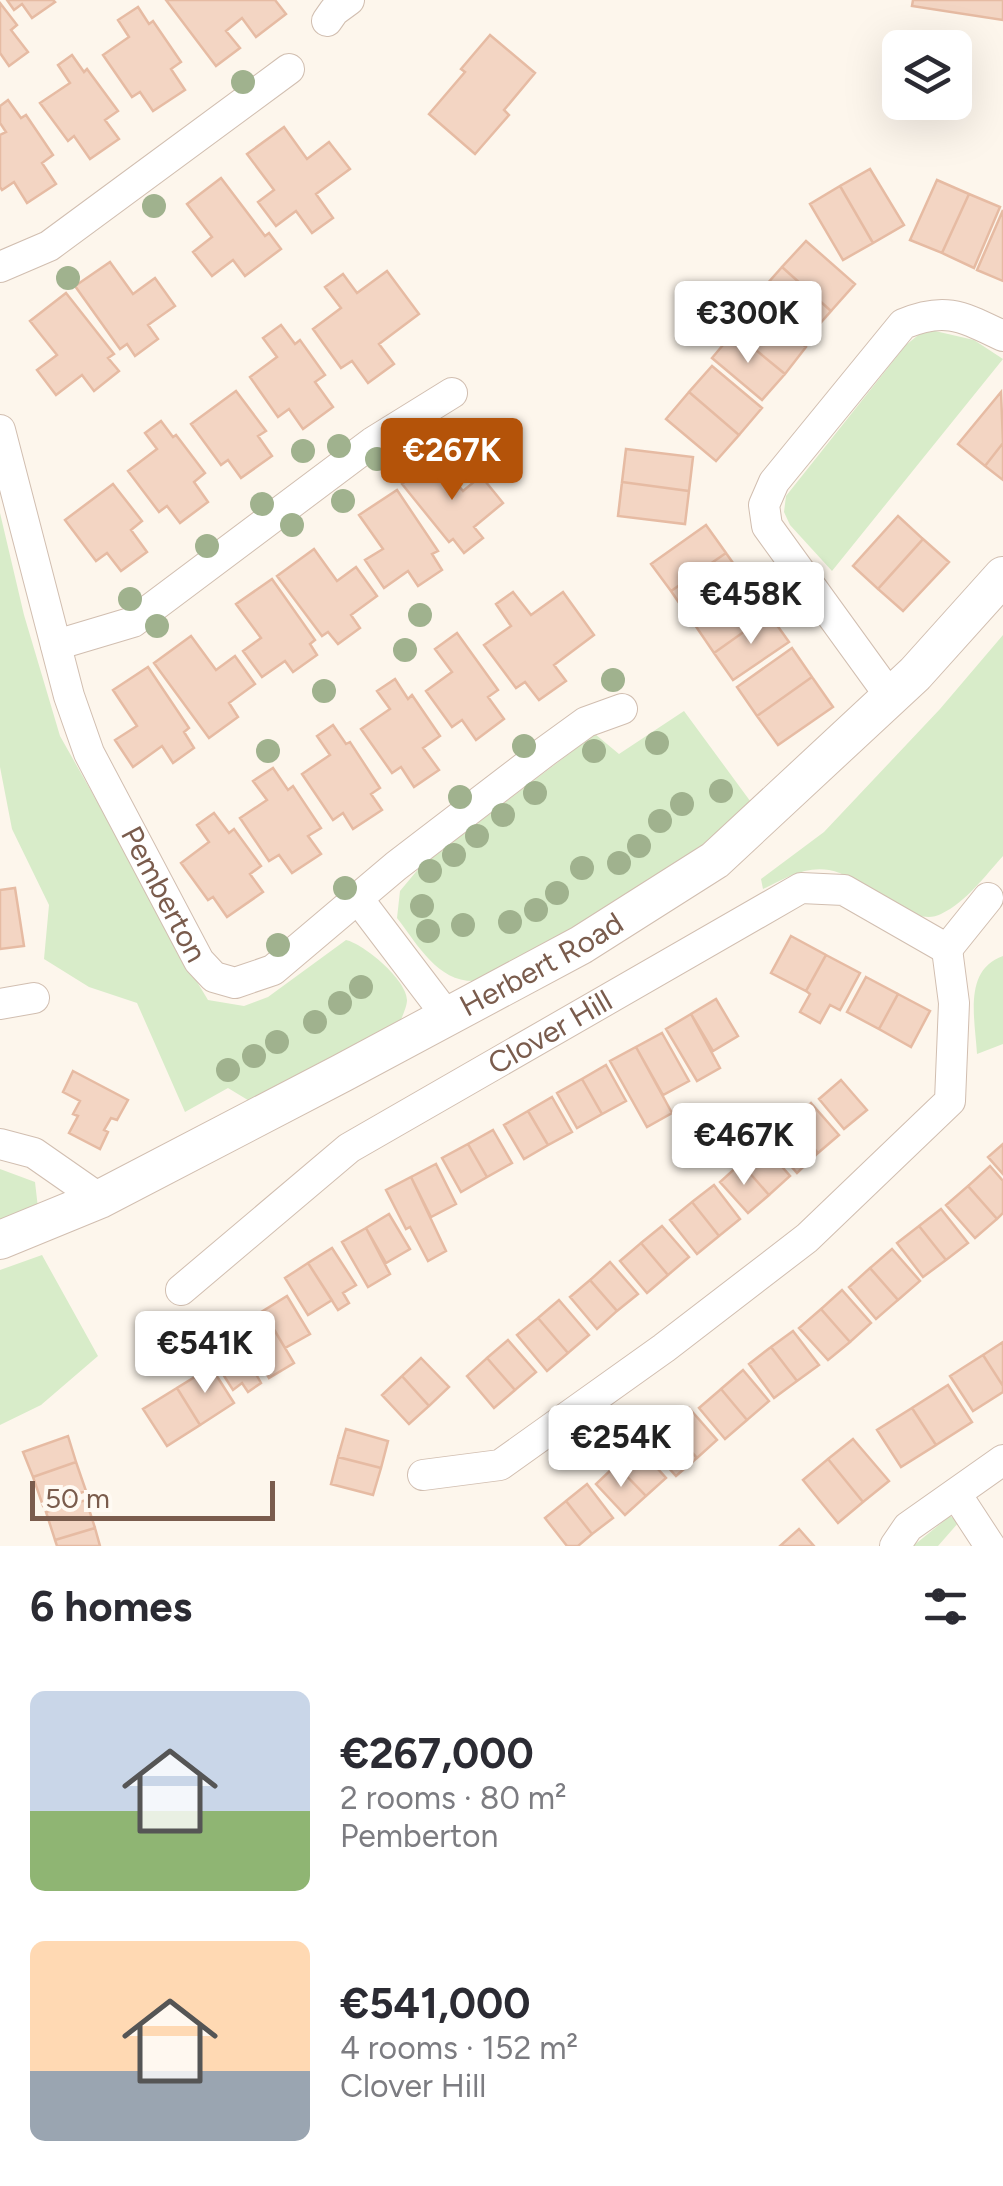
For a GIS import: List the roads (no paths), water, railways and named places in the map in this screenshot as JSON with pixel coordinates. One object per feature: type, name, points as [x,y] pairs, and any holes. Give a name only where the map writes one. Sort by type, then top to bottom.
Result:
[{"type":"street","points":[[327,21],[350,0]]},
{"type":"street","points":[[0,267],[49,246],[290,70]]},
{"type":"street","points":[[890,696],[767,526],[764,505],[774,482],[902,324],[924,315],[956,313],[1003,336]]},
{"type":"street","points":[[56,645],[133,622],[373,442],[452,393]]},
{"type":"street","name":"Pemberton","points":[[0,430],[56,645],[89,753],[198,962],[214,977],[235,982],[273,970],[396,866],[586,722],[622,709]]},
{"type":"street","name":"Herbert Road","points":[[0,1240],[100,1199],[447,1016],[581,944],[715,860],[915,674],[1003,576]]},
{"type":"street","name":"Clover Hill","points":[[180,1290],[349,1148],[801,888],[844,890],[947,950]]},
{"type":"street","points":[[424,1475],[500,1465],[664,1348],[807,1238],[950,1101],[954,1003],[947,950],[998,898]]},
{"type":"street","points":[[359,900],[447,1016]]},
{"type":"street","points":[[0,1004],[34,998]]},
{"type":"street","points":[[0,1144],[34,1154],[100,1199]]},
{"type":"street","points":[[895,1546],[908,1527],[1003,1460]]},
{"type":"street","points":[[956,1494],[990,1546]]}]
